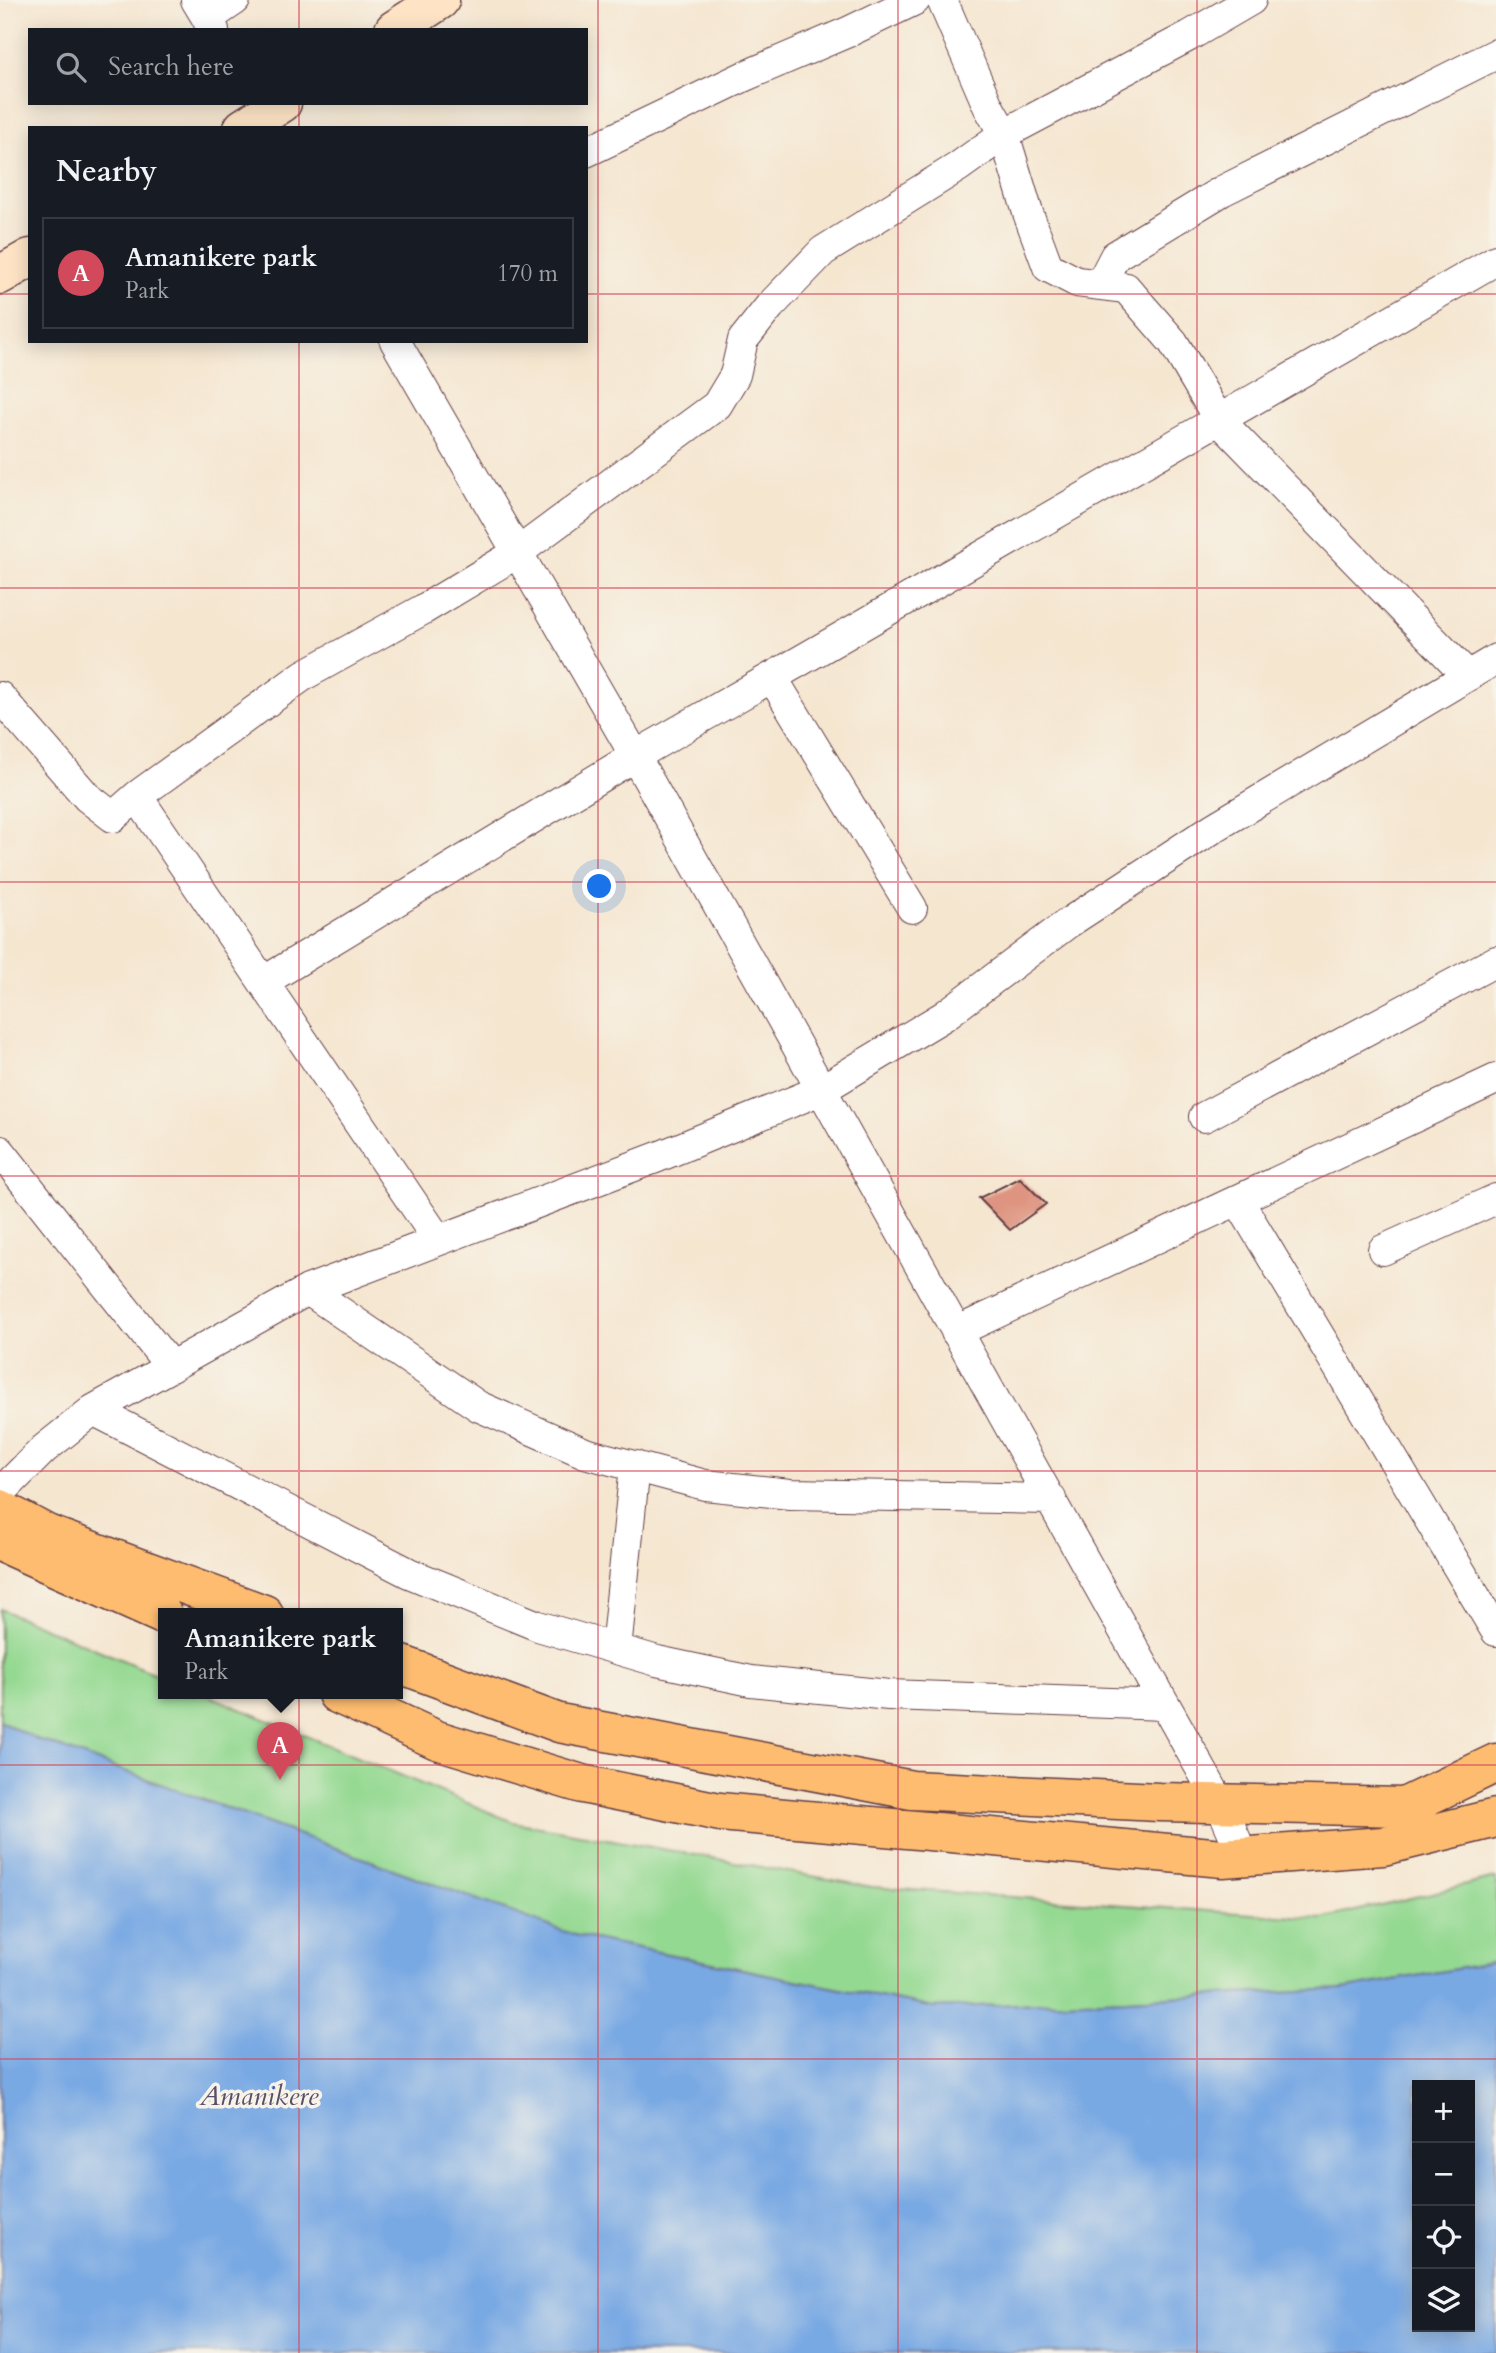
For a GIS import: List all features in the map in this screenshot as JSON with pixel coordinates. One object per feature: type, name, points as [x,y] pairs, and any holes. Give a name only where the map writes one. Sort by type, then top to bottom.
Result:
[{"type":"main road","points":[[397,28],[440,0]]},
{"type":"main road","points":[[0,275],[28,259]]},
{"type":"main road","points":[[0,1509],[47,1534],[248,1608]]},
{"type":"main road","points":[[0,1542],[158,1613]]},
{"type":"main road","points":[[403,1665],[559,1723],[912,1790],[1220,1803],[1404,1807],[1496,1763]]},
{"type":"main road","points":[[348,1699],[451,1744],[582,1784],[720,1812],[1223,1858],[1383,1846],[1496,1818]]},
{"type":"street","points":[[206,16],[235,0]]},
{"type":"street","points":[[588,151],[745,76],[915,0]]},
{"type":"street","points":[[942,0],[988,106],[1004,134],[1048,267],[1077,282],[1126,288],[1173,342],[1219,420],[1468,676]]},
{"type":"street","points":[[0,697],[87,797],[113,817],[137,796],[303,675],[425,609],[517,552],[717,405],[735,375],[743,340],[770,306],[822,251],[958,167],[1004,134],[1251,0]]},
{"type":"street","points":[[1100,285],[1115,256],[1222,191],[1496,54]]},
{"type":"street","points":[[263,982],[635,756],[1496,260]]},
{"type":"street","points":[[396,343],[635,756],[1051,1499],[1220,1803],[1243,1856]]},
{"type":"street","points":[[0,1493],[44,1449],[93,1410],[308,1290],[658,1157],[821,1090],[944,1016],[1068,923],[1214,827],[1496,659]]},
{"type":"street","points":[[772,677],[912,908]]},
{"type":"street","points":[[137,796],[438,1240]]},
{"type":"street","points":[[1204,1117],[1496,961]]},
{"type":"street","points":[[956,1332],[1496,1079]]},
{"type":"street","points":[[0,1151],[171,1367]]},
{"type":"street","points":[[1382,1250],[1496,1199]]},
{"type":"street","points":[[1238,1200],[1496,1631]]},
{"type":"street","points":[[308,1290],[478,1406],[585,1453],[705,1485],[790,1494],[1051,1499]]},
{"type":"street","points":[[93,1410],[409,1573],[538,1626],[657,1661],[751,1681],[889,1695],[1165,1705]]},
{"type":"street","points":[[616,1649],[635,1466]]},
{"type":"green space","points":[[0,1609],[158,1675],[158,1699],[217,1699],[513,1822],[872,1887],[1321,1919],[1496,1878],[1496,1962],[1342,1989],[934,2008],[574,1935],[34,1738],[0,1721]]},
{"type":"water","name":"Amanikere","points":[[0,1721],[34,1738],[574,1935],[934,2008],[1342,1989],[1496,1962],[1496,2353],[0,2353]]},
{"type":"building","points":[[1020,1178],[1046,1204],[1010,1230],[979,1198]]},
{"type":"place","name":"Amanikere park","points":[[280,1780]]}]
